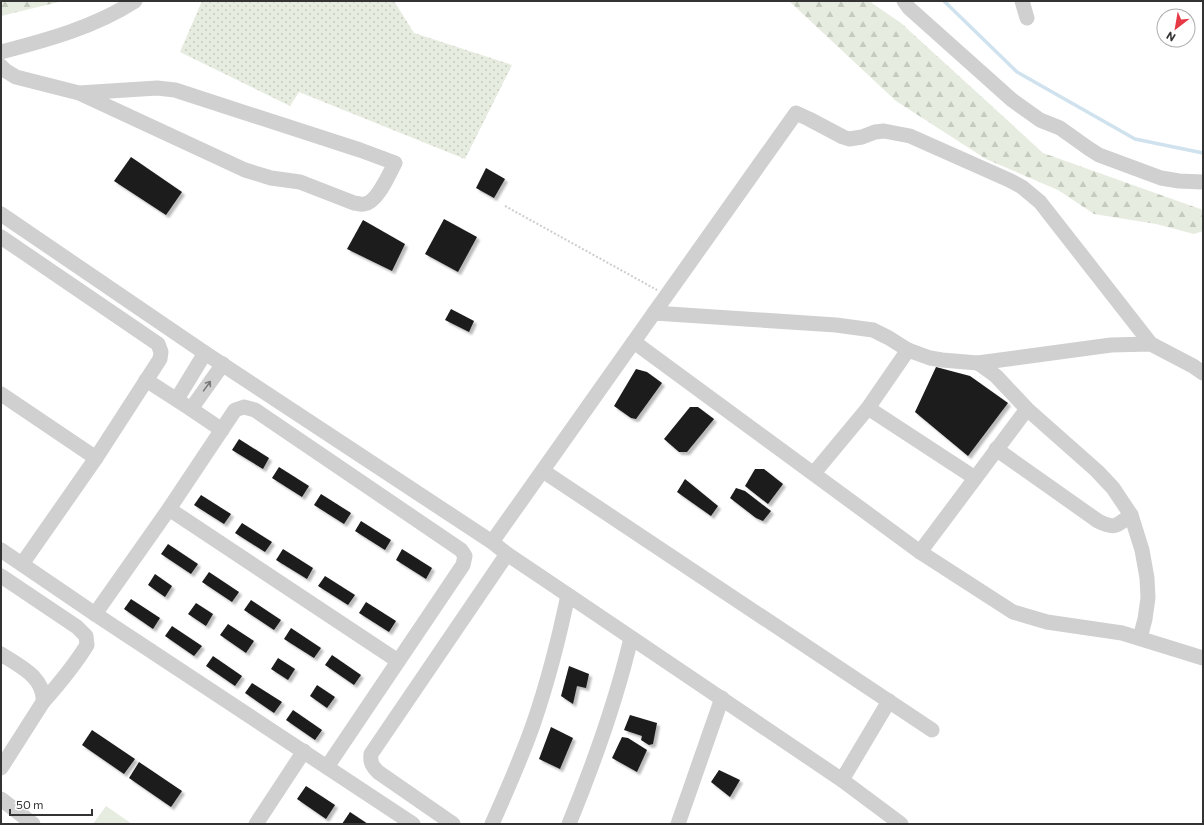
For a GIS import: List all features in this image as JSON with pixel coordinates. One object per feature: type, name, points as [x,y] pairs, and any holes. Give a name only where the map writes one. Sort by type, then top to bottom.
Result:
[{"type":"street","points":[[1,52],[68,32],[97,21],[135,1]]},
{"type":"street","points":[[904,1],[1012,100],[1040,120],[1060,128],[1099,155],[1167,179],[1203,182]]},
{"type":"street","points":[[1022,1],[1027,18]]},
{"type":"street","points":[[1,66],[16,77],[79,93],[245,170],[271,178],[300,182],[354,203],[363,204],[370,202],[375,198],[395,163],[360,150],[175,90],[157,88],[79,93]]},
{"type":"street","points":[[492,542],[796,113],[842,137],[849,139],[884,131],[910,136],[1022,187],[1040,202],[1151,344],[1193,366],[1203,373]]},
{"type":"street","points":[[1,214],[205,353],[492,542],[507,554],[842,780],[901,824]]},
{"type":"street","points":[[1,237],[158,344],[161,352],[160,359],[96,458],[22,564]]},
{"type":"street","points":[[654,312],[873,330],[908,350],[942,360],[978,363],[1111,345],[1151,344]]},
{"type":"street","points":[[634,342],[920,552],[1013,612],[1047,622],[1122,633],[1203,658]]},
{"type":"street","points":[[814,473],[868,408],[908,350]]},
{"type":"street","points":[[177,399],[205,353]]},
{"type":"street","points":[[978,363],[996,376],[1027,409],[1097,471],[1113,488],[1131,515],[1142,550],[1147,578],[1148,598],[1140,638]]},
{"type":"street","points":[[191,409],[223,364]]},
{"type":"street","points":[[146,380],[222,430]]},
{"type":"street","points":[[1,394],[96,458]]},
{"type":"street","points":[[95,614],[169,509],[235,410],[244,408],[255,410],[461,550],[465,556],[463,565],[327,767]]},
{"type":"street","points":[[868,408],[975,478]]},
{"type":"street","points":[[920,552],[1027,409]]},
{"type":"street","points":[[996,449],[1098,522],[1107,526],[1115,526],[1131,515]]},
{"type":"street","points":[[543,471],[932,730]]},
{"type":"street","points":[[169,509],[398,661]]},
{"type":"street","points":[[1,550],[95,614],[414,824]]},
{"type":"street","points":[[453,824],[378,772],[372,766],[370,760],[371,754],[507,554]]},
{"type":"street","points":[[1,576],[77,626],[86,636],[87,645],[62,682],[43,702],[1,768]]},
{"type":"street","points":[[492,824],[520,759],[534,720],[560,631],[568,595]]},
{"type":"street","points":[[569,824],[596,756],[613,707],[631,638]]},
{"type":"street","points":[[1,654],[34,677],[41,687],[43,702]]},
{"type":"street","points":[[678,824],[722,698]]},
{"type":"street","points":[[842,780],[889,702]]},
{"type":"street","points":[[256,824],[304,751]]},
{"type":"street","points":[[1,799],[33,824]]},
{"type":"path","points":[[505,206],[666,295]]},
{"type":"green space","points":[[1,1],[63,1],[1,16]]},
{"type":"green space","points":[[202,1],[394,1],[414,33],[512,65],[465,159],[299,92],[290,106],[180,52]]},
{"type":"green space","points":[[789,1],[869,1],[901,23],[1043,153],[1203,210],[1203,231],[1194,234],[1156,224],[1094,214],[1058,190],[986,159],[896,101]]},
{"type":"green space","points":[[106,806],[132,824],[93,824]]},
{"type":"building","points":[[131,157],[182,192],[166,215],[114,181]]},
{"type":"building","points":[[486,168],[505,179],[494,198],[476,188]]},
{"type":"building","points":[[444,219],[477,237],[458,272],[425,254]]},
{"type":"building","points":[[363,220],[405,244],[392,271],[347,249]]},
{"type":"building","points":[[451,309],[474,321],[469,332],[445,320]]},
{"type":"building","points":[[936,367],[970,376],[1008,403],[968,456],[915,412]]},
{"type":"building","points":[[636,369],[647,372],[662,383],[636,419],[631,418],[614,406]]},
{"type":"building","points":[[690,407],[698,407],[714,419],[687,452],[679,452],[664,439]]},
{"type":"building","points":[[239,439],[269,458],[263,469],[232,450]]},
{"type":"building","points":[[279,467],[309,486],[302,497],[272,478]]},
{"type":"building","points":[[755,469],[764,469],[783,484],[768,504],[745,486]]},
{"type":"building","points":[[685,479],[718,506],[711,516],[677,492]]},
{"type":"building","points":[[736,488],[745,491],[771,511],[763,521],[756,518],[730,498]]},
{"type":"building","points":[[321,494],[351,513],[344,524],[314,505]]},
{"type":"building","points":[[201,495],[231,514],[224,524],[194,505]]},
{"type":"building","points":[[361,521],[391,540],[385,550],[355,531]]},
{"type":"building","points":[[242,523],[272,542],[265,552],[235,533]]},
{"type":"building","points":[[168,544],[198,564],[191,574],[161,554]]},
{"type":"building","points":[[283,549],[313,568],[307,579],[276,560]]},
{"type":"building","points":[[402,549],[432,568],[426,579],[396,560]]},
{"type":"building","points":[[209,572],[239,592],[232,602],[202,582]]},
{"type":"building","points":[[155,574],[172,586],[165,597],[148,585]]},
{"type":"building","points":[[325,576],[355,595],[348,605],[318,586]]},
{"type":"building","points":[[131,599],[160,618],[153,629],[124,609]]},
{"type":"building","points":[[251,600],[281,620],[274,630],[244,610]]},
{"type":"building","points":[[366,602],[396,621],[389,632],[359,613]]},
{"type":"building","points":[[196,603],[213,614],[206,626],[188,614]]},
{"type":"building","points":[[228,624],[254,641],[246,653],[220,635]]},
{"type":"building","points":[[172,626],[202,646],[194,656],[165,636]]},
{"type":"building","points":[[291,628],[321,648],[314,658],[284,639]]},
{"type":"building","points":[[332,655],[361,675],[354,685],[325,665]]},
{"type":"building","points":[[213,656],[242,676],[235,686],[206,666]]},
{"type":"building","points":[[278,658],[295,669],[288,680],[271,669]]},
{"type":"building","points":[[569,666],[589,674],[586,688],[577,686],[573,704],[561,696]]},
{"type":"building","points":[[252,683],[282,702],[274,713],[245,693]]},
{"type":"building","points":[[317,685],[335,697],[327,708],[310,696]]},
{"type":"building","points":[[293,710],[322,730],[315,740],[286,720]]},
{"type":"building","points":[[630,715],[657,723],[653,744],[649,745],[641,740],[642,736],[624,730]]},
{"type":"building","points":[[551,727],[573,738],[560,769],[539,759]]},
{"type":"building","points":[[92,730],[135,759],[124,774],[82,745]]},
{"type":"building","points":[[622,737],[628,738],[647,750],[637,772],[612,758]]},
{"type":"building","points":[[139,762],[182,791],[171,807],[129,778]]},
{"type":"building","points":[[719,770],[740,780],[730,797],[711,782]]},
{"type":"building","points":[[306,786],[335,805],[326,819],[297,799]]},
{"type":"building","points":[[350,812],[368,824],[342,824]]},
{"type":"waterway","points":[[944,1],[1017,72],[1135,139],[1203,153]]}]
